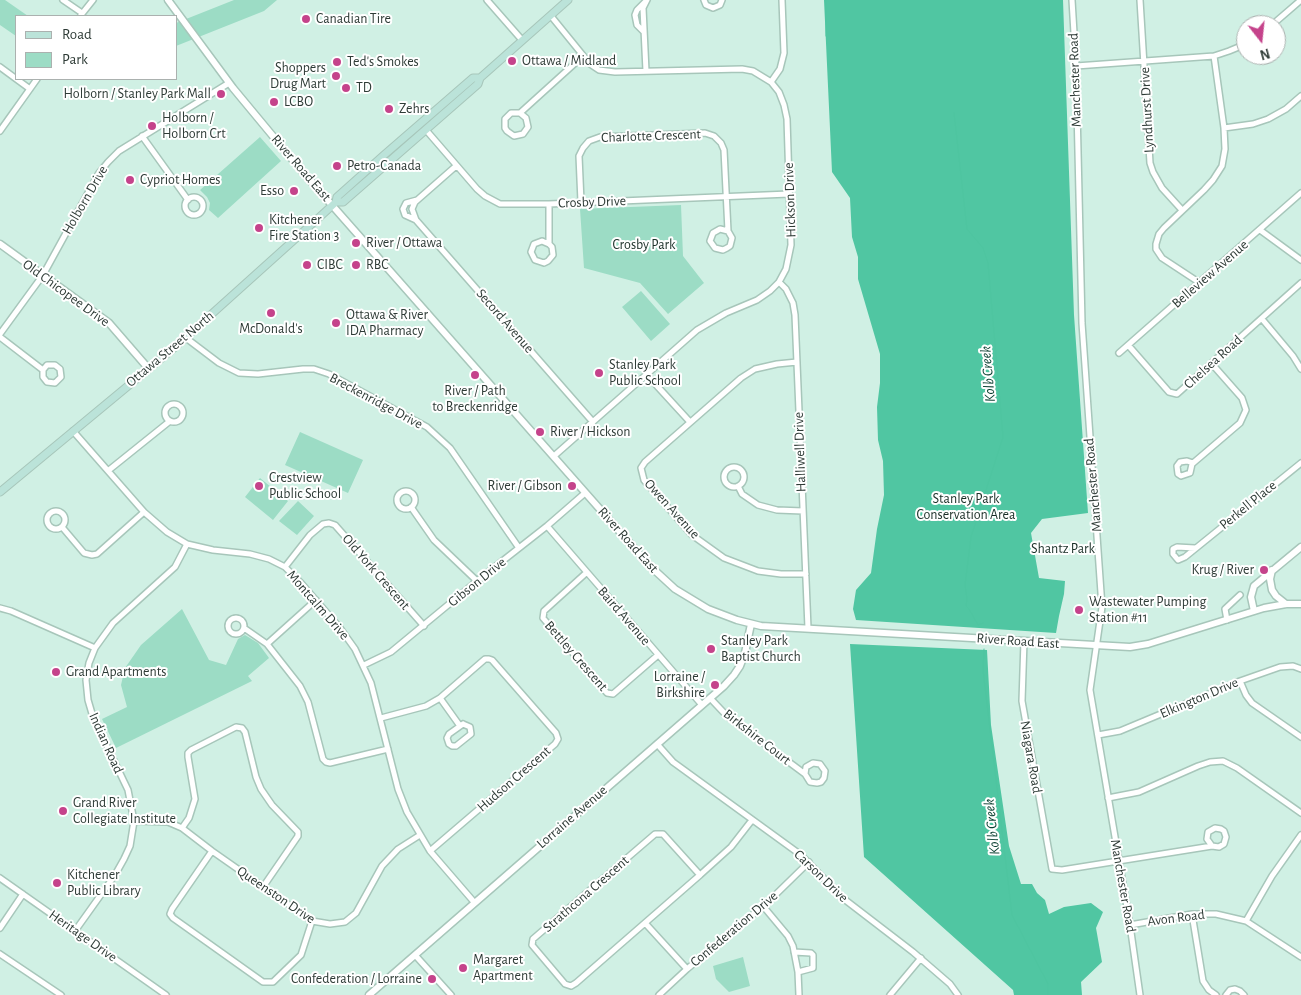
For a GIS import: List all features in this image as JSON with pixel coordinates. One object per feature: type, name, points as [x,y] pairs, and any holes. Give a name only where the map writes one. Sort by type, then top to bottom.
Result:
[{"type":"main road","name":"Ottawa Street North","points":[[0,492],[186,338],[335,204],[343,202],[478,84],[480,78],[568,0]]},
{"type":"main road","name":"Ottawa Street North","points":[[335,204],[337,197],[412,131],[473,78],[480,78]]},
{"type":"street","points":[[63,0],[82,15],[93,0]]},
{"type":"street","name":"River Road East","points":[[168,0],[229,83],[585,493],[650,566],[675,589],[708,609],[751,624],[1130,647],[1148,644],[1254,611],[1286,604],[1301,604]]},
{"type":"street","points":[[487,0],[522,40]]},
{"type":"street","points":[[646,71],[643,8],[647,0]]},
{"type":"street","points":[[644,32],[637,25],[635,15],[636,10],[647,0]]},
{"type":"street","points":[[704,0],[706,5],[713,8],[720,5],[722,0]]},
{"type":"street","points":[[550,16],[590,64],[599,70],[615,72],[742,69],[753,71],[771,82],[780,69],[784,53],[782,0]]},
{"type":"street","name":"Manchester Road","points":[[1072,0],[1076,66],[1082,324],[1102,607],[1090,690],[1140,995]]},
{"type":"street","name":"Lyndhurst Drive","points":[[1140,0],[1150,163],[1157,180],[1182,210]]},
{"type":"street","points":[[1284,15],[1301,0]]},
{"type":"street","points":[[1076,66],[1214,56],[1236,48]]},
{"type":"street","points":[[520,113],[526,118],[528,127],[522,134],[514,136],[505,128],[505,119],[511,113],[520,113],[583,56]]},
{"type":"street","points":[[1200,283],[1162,258],[1156,249],[1159,234],[1209,185],[1222,166],[1226,149],[1214,56]]},
{"type":"street","points":[[0,67],[15,78]]},
{"type":"street","points":[[19,80],[30,88]]},
{"type":"street","points":[[0,131],[36,80]]},
{"type":"street","name":"Hickson Drive","points":[[554,456],[708,323],[757,300],[779,282],[786,269],[792,245],[787,119],[779,92],[771,82]]},
{"type":"street","name":"Holborn Drive","points":[[0,336],[43,275],[99,173],[119,151],[229,83]]},
{"type":"street","points":[[1224,128],[1268,120],[1286,109],[1301,96]]},
{"type":"street","name":"Crosby Drive","points":[[426,130],[477,189],[492,201],[500,204],[549,204],[789,194]]},
{"type":"street","name":"Charlotte Crescent","points":[[581,202],[579,156],[589,140],[610,136],[705,133],[714,136],[721,143],[724,150],[726,196]]},
{"type":"street","points":[[142,136],[188,200]]},
{"type":"street","name":"Secord Avenue","points":[[456,166],[418,200],[406,203],[405,215],[416,220],[593,422]]},
{"type":"street","name":"Belleview Avenue","points":[[1119,353],[1301,193]]},
{"type":"street","points":[[726,196],[728,231],[732,238],[730,246],[723,250],[714,248],[710,240],[713,233],[720,229],[728,231]]},
{"type":"street","points":[[416,220],[412,209],[418,200]]},
{"type":"street","points":[[549,204],[550,244],[553,251],[551,258],[544,263],[535,260],[531,252],[534,244],[542,241],[550,244]]},
{"type":"street","points":[[1260,230],[1301,260]]},
{"type":"street","name":"Old Chicopee Drive","points":[[0,244],[109,323],[148,368]]},
{"type":"street","name":"Halliwell Drive","points":[[779,282],[786,289],[793,303],[808,628]]},
{"type":"street","name":"Chelsea Road","points":[[1128,345],[1172,394],[1180,392],[1301,283]]},
{"type":"street","points":[[1262,319],[1293,356],[1301,369]]},
{"type":"street","points":[[0,336],[43,370]]},
{"type":"street","name":"Breckenridge Drive","points":[[186,338],[219,363],[238,373],[258,374],[314,369],[329,374],[427,427],[450,448],[519,548]]},
{"type":"street","name":"Owen Avenue","points":[[797,362],[755,369],[741,378],[645,462],[641,468],[644,480],[692,534],[724,558],[758,571],[781,574],[806,574]]},
{"type":"street","points":[[1193,463],[1240,423],[1246,410],[1242,398],[1212,364]]},
{"type":"street","points":[[647,375],[690,422]]},
{"type":"street","points":[[108,470],[170,421]]},
{"type":"street","name":"Montcalm Drive","points":[[73,431],[144,512],[167,532],[187,544],[213,550],[250,554],[268,559],[285,567],[340,628],[355,649],[371,683],[401,797],[407,812],[430,851],[474,902]]},
{"type":"street","name":"Perkell Place","points":[[1195,548],[1301,463]]},
{"type":"street","points":[[738,486],[742,494],[758,505],[776,510],[803,511]]},
{"type":"street","name":"Gibson Drive","points":[[364,665],[391,652],[585,493]]},
{"type":"street","points":[[411,507],[434,540],[476,581]]},
{"type":"street","points":[[62,527],[84,553],[98,554],[144,512]]},
{"type":"street","name":"Old York Crescent","points":[[285,567],[310,536],[324,524],[335,525],[424,626]]},
{"type":"street","name":"Baird Avenue","points":[[546,526],[702,705]]},
{"type":"street","name":"Indian Road","points":[[76,931],[124,859],[130,846],[134,821],[128,790],[93,717],[88,700],[86,680],[89,663],[95,648],[114,623],[175,567],[187,544]]},
{"type":"street","points":[[1254,611],[1252,592],[1258,582],[1301,547]]},
{"type":"street","points":[[1272,570],[1270,579],[1272,590],[1286,604]]},
{"type":"street","name":"Bettley Crescent","points":[[586,573],[544,611],[543,618],[580,663],[607,693],[612,694],[658,655]]},
{"type":"street","points":[[1227,620],[1225,609],[1240,595]]},
{"type":"street","points":[[267,644],[316,600]]},
{"type":"street","points":[[0,608],[11,611],[95,648]]},
{"type":"street","name":"Lorraine Avenue","points":[[369,995],[658,744],[734,675],[745,653],[751,624]]},
{"type":"street","points":[[244,628],[267,644],[300,686],[308,702],[323,759],[326,762],[330,763],[388,749]]},
{"type":"street","name":"Niagara Road","points":[[1024,641],[1022,701],[1051,867],[1055,870],[1118,861]]},
{"type":"street","name":"Hudson Crescent","points":[[381,718],[426,706],[440,698],[485,659],[488,659],[492,660],[556,733],[558,739],[555,744],[430,851]]},
{"type":"street","name":"Elkington Drive","points":[[1098,735],[1120,731],[1240,680],[1280,667],[1293,666],[1301,669]]},
{"type":"street","points":[[1240,680],[1243,690],[1252,703],[1301,737]]},
{"type":"street","points":[[440,698],[460,726]]},
{"type":"street","name":"Birkshire Court","points":[[710,698],[727,716],[805,774],[808,780],[817,783],[824,778],[825,771],[820,764],[813,763],[806,767],[805,774]]},
{"type":"street","points":[[463,724],[470,727],[471,734],[456,746],[452,746],[447,738],[460,726],[463,724]]},
{"type":"street","points":[[182,828],[190,818],[195,799],[188,753],[236,727],[242,728],[245,732],[256,777],[261,789],[272,805],[298,832],[298,836],[263,887]]},
{"type":"street","name":"Carson Drive","points":[[658,744],[673,762],[809,862],[844,899],[921,958],[950,984],[958,995]]},
{"type":"street","points":[[1108,798],[1139,792],[1204,764],[1223,762],[1237,768],[1301,812]]},
{"type":"street","name":"Strathcona Crescent","points":[[700,875],[663,834],[655,834],[533,939],[532,945],[565,984],[571,986],[576,984],[645,922],[700,875],[731,847],[752,820]]},
{"type":"street","name":"Queenston Drive","points":[[134,821],[168,822],[182,828],[312,921],[330,924],[345,922],[352,917],[360,908],[382,866],[398,849],[420,835]]},
{"type":"street","points":[[1246,921],[1301,835]]},
{"type":"street","points":[[1118,861],[1212,846]]},
{"type":"street","points":[[212,851],[170,914],[263,982],[273,982],[301,955],[312,921]]},
{"type":"street","name":"Confederation Drive","points":[[658,995],[763,906],[809,862]]},
{"type":"street","name":"Heritage Drive","points":[[0,878],[166,995]]},
{"type":"street","points":[[0,928],[23,894]]},
{"type":"street","points":[[763,906],[788,936],[798,972],[799,995]]},
{"type":"street","points":[[1192,914],[1203,980],[1209,990],[1216,995]]},
{"type":"street","name":"Avon Road","points":[[1130,925],[1192,914],[1216,914],[1246,921],[1301,957]]},
{"type":"street","points":[[645,922],[687,969]]},
{"type":"street","points":[[794,952],[811,953],[813,955],[814,968],[798,972]]},
{"type":"street","points":[[0,954],[61,995]]},
{"type":"street","points":[[415,955],[451,995]]},
{"type":"street","points":[[890,995],[921,958]]},
{"type":"street","points":[[1226,995],[1230,990],[1235,989],[1244,995]]},
{"type":"green space","points":[[0,0],[5,0],[27,15],[15,15],[15,35],[0,25]]},
{"type":"green space","points":[[234,0],[277,0],[264,11],[178,45],[178,22]]},
{"type":"green space","name":"Stanley Park Conservation Area","points":[[824,0],[1063,0],[1074,315],[1088,513],[1042,519],[1031,533],[1039,578],[1065,581],[1056,633],[856,620],[853,609],[856,590],[871,573],[884,495],[883,461],[878,440],[877,407],[880,383],[880,354],[858,279],[858,257],[852,237],[850,198],[832,172]]},
{"type":"green space","points":[[260,137],[281,161],[218,218],[209,210],[210,203],[200,190]]},
{"type":"green space","name":"Crosby Park","points":[[681,205],[683,256],[704,283],[668,314],[640,283],[584,268],[580,209]]},
{"type":"green space","points":[[641,291],[670,324],[651,341],[622,307]]},
{"type":"green space","points":[[300,432],[363,460],[348,493],[285,465]]},
{"type":"green space","points":[[260,478],[288,501],[273,520],[245,497]]},
{"type":"green space","points":[[298,501],[314,516],[297,535],[279,521]]},
{"type":"green space","points":[[182,609],[209,660],[226,665],[238,639],[245,635],[258,643],[269,658],[248,676],[252,681],[116,748],[102,719],[127,707],[121,685],[125,668],[141,645]]},
{"type":"green space","points":[[850,644],[987,650],[991,725],[1009,846],[1021,884],[1032,884],[1037,893],[1045,900],[1049,914],[1064,907],[1091,903],[1103,912],[1096,928],[1102,962],[1081,982],[1082,995],[1014,995],[1013,990],[864,857]]},
{"type":"green space","points":[[743,957],[750,986],[729,992],[716,979],[713,966]]},
{"type":"waterway","points":[[826,0],[826,36]]},
{"type":"waterway","name":"Kolb Creek","points":[[954,113],[967,229],[983,248],[988,263],[1003,437],[971,537],[965,585],[966,606],[978,625],[983,623]]},
{"type":"waterway","name":"Kolb Creek","points":[[984,649],[983,670],[1012,915],[1048,984],[1048,995]]},
{"type":"place","name":"Canadian Tire","points":[[306,19]]},
{"type":"place","name":"Ottawa / Midland","points":[[512,61]]},
{"type":"place","name":"Ted's Smokes","points":[[337,62]]},
{"type":"place","name":"Shoppers Drug Mart","points":[[336,76]]},
{"type":"place","name":"TD","points":[[346,88]]},
{"type":"place","name":"Holborn / Stanley Park Mall","points":[[221,94]]},
{"type":"place","name":"LCBO","points":[[274,102]]},
{"type":"place","name":"Zehrs","points":[[389,109]]},
{"type":"place","name":"Holborn / Holborn Crt","points":[[152,126]]},
{"type":"place","name":"Petro-Canada","points":[[337,166]]},
{"type":"place","name":"Cypriot Homes","points":[[130,180]]},
{"type":"place","name":"Esso","points":[[294,191]]},
{"type":"place","name":"Kitchener Fire Station 3","points":[[259,228]]},
{"type":"place","name":"River / Ottawa","points":[[356,243]]},
{"type":"place","name":"CIBC","points":[[307,265]]},
{"type":"place","name":"RBC","points":[[356,265]]},
{"type":"place","name":"McDonald's","points":[[271,313]]},
{"type":"place","name":"Ottawa & River IDA Pharmacy","points":[[336,323]]},
{"type":"place","name":"Stanley Park Public School","points":[[599,373]]},
{"type":"place","name":"River / Path to Breckenridge","points":[[475,375]]},
{"type":"place","name":"River / Hickson","points":[[540,432]]},
{"type":"place","name":"Crestview Public School","points":[[259,486]]},
{"type":"place","name":"River / Gibson","points":[[572,486]]},
{"type":"place","name":"Krug / River","points":[[1264,570]]},
{"type":"place","name":"Wastewater Pumping Station #11","points":[[1079,610]]},
{"type":"place","name":"Stanley Park Baptist Church","points":[[711,649]]},
{"type":"place","name":"Grand Apartments","points":[[56,672]]},
{"type":"place","name":"Lorraine / Birkshire","points":[[715,685]]},
{"type":"place","name":"Grand River Collegiate Institute","points":[[63,811]]},
{"type":"place","name":"Kitchener Public Library","points":[[57,883]]},
{"type":"place","name":"Margaret Apartment","points":[[463,968]]},
{"type":"place","name":"Confederation / Lorraine","points":[[432,979]]},
{"type":"park label","name":"Shantz Park","points":[[1063,549]]}]
